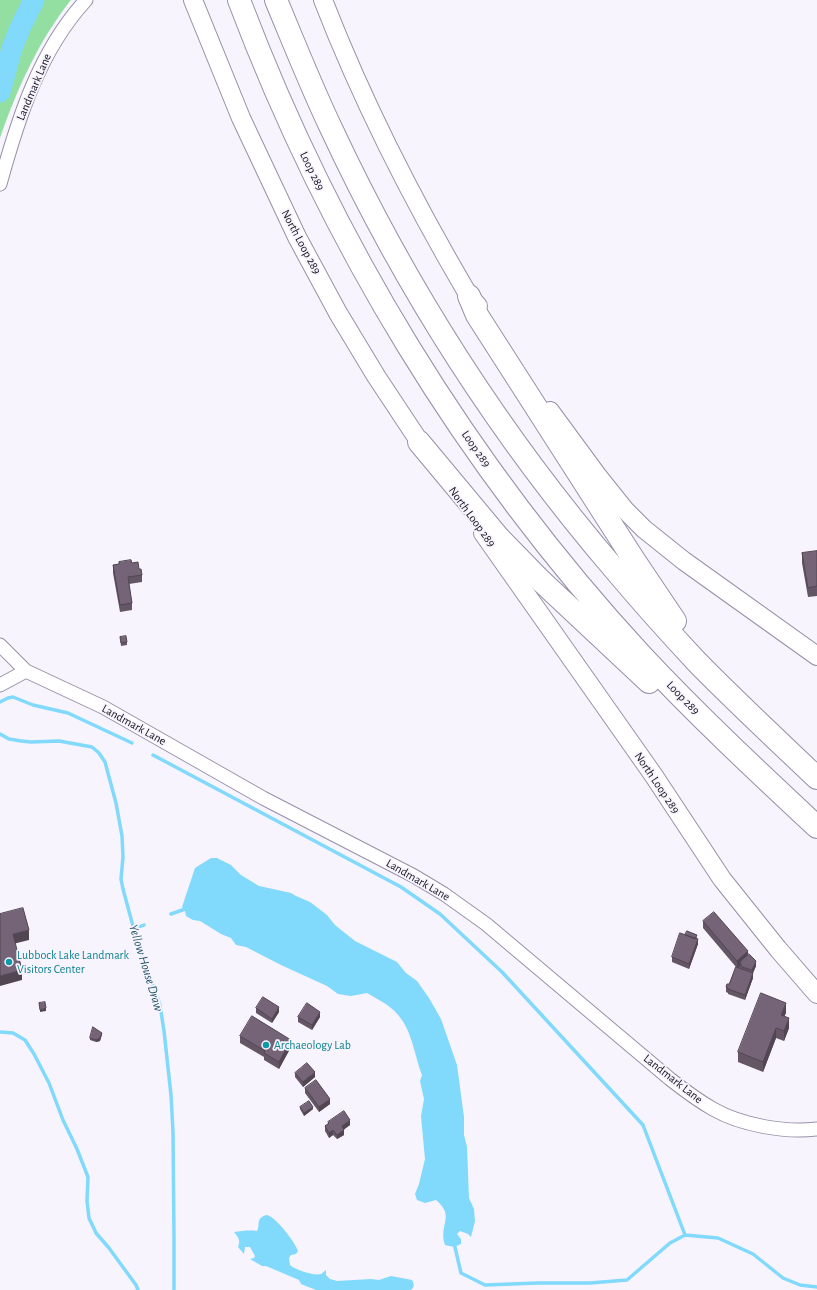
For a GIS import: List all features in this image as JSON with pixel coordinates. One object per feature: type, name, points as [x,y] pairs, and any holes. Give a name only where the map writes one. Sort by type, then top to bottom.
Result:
[{"type":"highway","name":"Loop 289","points":[[239,0],[290,124],[332,211],[388,313],[444,403],[512,500],[557,557],[607,616],[680,695],[817,827]]},
{"type":"highway","points":[[276,0],[331,129],[355,177],[379,224],[420,297],[463,367],[535,470],[615,571],[697,661],[744,709],[817,778]]},
{"type":"highway","points":[[469,296],[477,315],[638,566],[688,640],[744,709]]},
{"type":"highway","points":[[419,442],[499,538],[538,578],[691,720],[784,796]]},
{"type":"main road","name":"North Loop 289","points":[[193,0],[240,118],[297,237],[338,313],[376,376],[419,442],[654,776],[722,879],[778,949],[817,994]]},
{"type":"main road","points":[[323,0],[347,60],[413,198],[469,296],[482,312],[545,404],[597,475],[625,510],[644,529],[684,561],[817,656]]},
{"type":"street","name":"Landmark Lane","points":[[0,184],[20,119],[36,76],[54,42],[74,13],[86,0]]},
{"type":"street","name":"Landmark Lane","points":[[0,646],[26,671],[103,707],[263,798],[414,876],[444,894],[486,924],[670,1079],[689,1094],[714,1110],[738,1120],[769,1128],[807,1130],[817,1129]]},
{"type":"street","points":[[0,685],[26,671]]},
{"type":"green space","points":[[0,0],[71,0],[59,15],[39,48],[21,83],[0,138]]},
{"type":"water","points":[[211,858],[217,858],[231,865],[241,875],[259,886],[291,893],[310,902],[327,915],[335,925],[355,941],[397,962],[406,973],[417,981],[429,998],[441,1019],[457,1065],[464,1117],[469,1198],[474,1209],[475,1221],[471,1237],[460,1231],[457,1234],[461,1239],[461,1244],[454,1247],[445,1245],[443,1232],[446,1216],[445,1211],[436,1200],[425,1203],[417,1200],[415,1194],[425,1159],[421,1116],[424,1099],[420,1081],[422,1075],[408,1030],[403,1022],[391,1008],[367,993],[351,996],[338,994],[327,986],[246,947],[236,945],[231,938],[221,934],[200,921],[193,920],[186,916],[182,907],[195,868]]},
{"type":"water","points":[[267,1215],[280,1225],[296,1247],[298,1251],[289,1258],[290,1265],[296,1269],[318,1274],[321,1274],[326,1270],[326,1275],[330,1279],[337,1281],[379,1280],[391,1276],[412,1280],[414,1286],[411,1290],[316,1290],[301,1284],[299,1280],[266,1266],[262,1266],[250,1259],[254,1258],[255,1256],[250,1247],[245,1247],[244,1254],[238,1247],[239,1240],[234,1232],[257,1231],[260,1219]]},
{"type":"building","points":[[817,551],[817,586],[808,588],[802,553]]},
{"type":"building","points":[[131,560],[132,563],[138,562],[142,575],[128,577],[132,603],[120,605],[113,565],[119,564],[119,562]]},
{"type":"building","points":[[126,636],[127,642],[121,643],[120,637]]},
{"type":"building","name":"Lubbock Lake Landmark Visitors Center","points":[[23,908],[29,930],[13,934],[22,970],[0,976],[0,914]]},
{"type":"building","points":[[714,912],[748,951],[737,961],[703,921]]},
{"type":"building","points":[[687,931],[697,935],[695,939],[685,935]]},
{"type":"building","points":[[680,933],[698,939],[689,964],[672,957]]},
{"type":"building","points":[[749,954],[756,961],[752,970],[742,967],[740,962]]},
{"type":"building","points":[[736,967],[753,973],[745,995],[726,987],[727,984],[729,984]]},
{"type":"building","points":[[761,993],[786,1003],[781,1015],[789,1018],[784,1031],[776,1028],[763,1062],[738,1052]]},
{"type":"building","points":[[263,997],[279,1007],[272,1019],[256,1008]]},
{"type":"building","points":[[45,1002],[46,1008],[40,1010],[39,1003]]},
{"type":"building","points":[[307,1003],[320,1012],[312,1025],[298,1017]]},
{"type":"building","name":"Archaeology Lab","points":[[252,1016],[291,1040],[279,1062],[264,1053],[265,1051],[240,1036]]},
{"type":"building","points":[[93,1027],[102,1033],[100,1038],[96,1040],[90,1038]]},
{"type":"building","points":[[307,1063],[315,1072],[303,1082],[295,1073]]},
{"type":"building","points":[[316,1080],[330,1099],[319,1107],[305,1088]]},
{"type":"building","points":[[309,1101],[313,1107],[304,1113],[300,1107]]},
{"type":"building","points":[[344,1111],[350,1120],[342,1126],[344,1130],[337,1135],[333,1130],[329,1133],[325,1126],[329,1123],[328,1122]]},
{"type":"waterway","name":"Yellow House Draw","points":[[0,92],[12,48],[34,0]]},
{"type":"waterway","points":[[0,702],[13,697],[33,705],[68,713],[132,743]]},
{"type":"waterway","name":"Yellow House Draw","points":[[0,734],[9,739],[21,741],[59,741],[92,747],[99,753],[105,762],[116,803],[122,836],[123,857],[121,879],[123,889],[137,941],[160,1005],[164,1031],[171,1095],[173,1132],[174,1290]]},
{"type":"waterway","points":[[153,755],[401,887],[440,914],[502,972],[643,1125],[685,1235]]},
{"type":"waterway","points":[[171,914],[188,908]]},
{"type":"waterway","points":[[134,929],[144,925]]},
{"type":"waterway","name":"Yellow House Draw","points":[[0,1032],[13,1033],[25,1040],[34,1054],[49,1083],[63,1120],[88,1177],[87,1201],[89,1218],[96,1233],[109,1248],[138,1290]]},
{"type":"waterway","points":[[454,1243],[461,1273],[485,1285],[590,1283],[627,1280],[670,1243],[685,1235],[718,1238],[753,1254],[783,1278],[800,1285],[817,1287]]},
{"type":"place","name":"Lubbock Lake Landmark Visitors Center","points":[[9,962]]},
{"type":"place","name":"Archaeology Lab","points":[[266,1045]]}]
